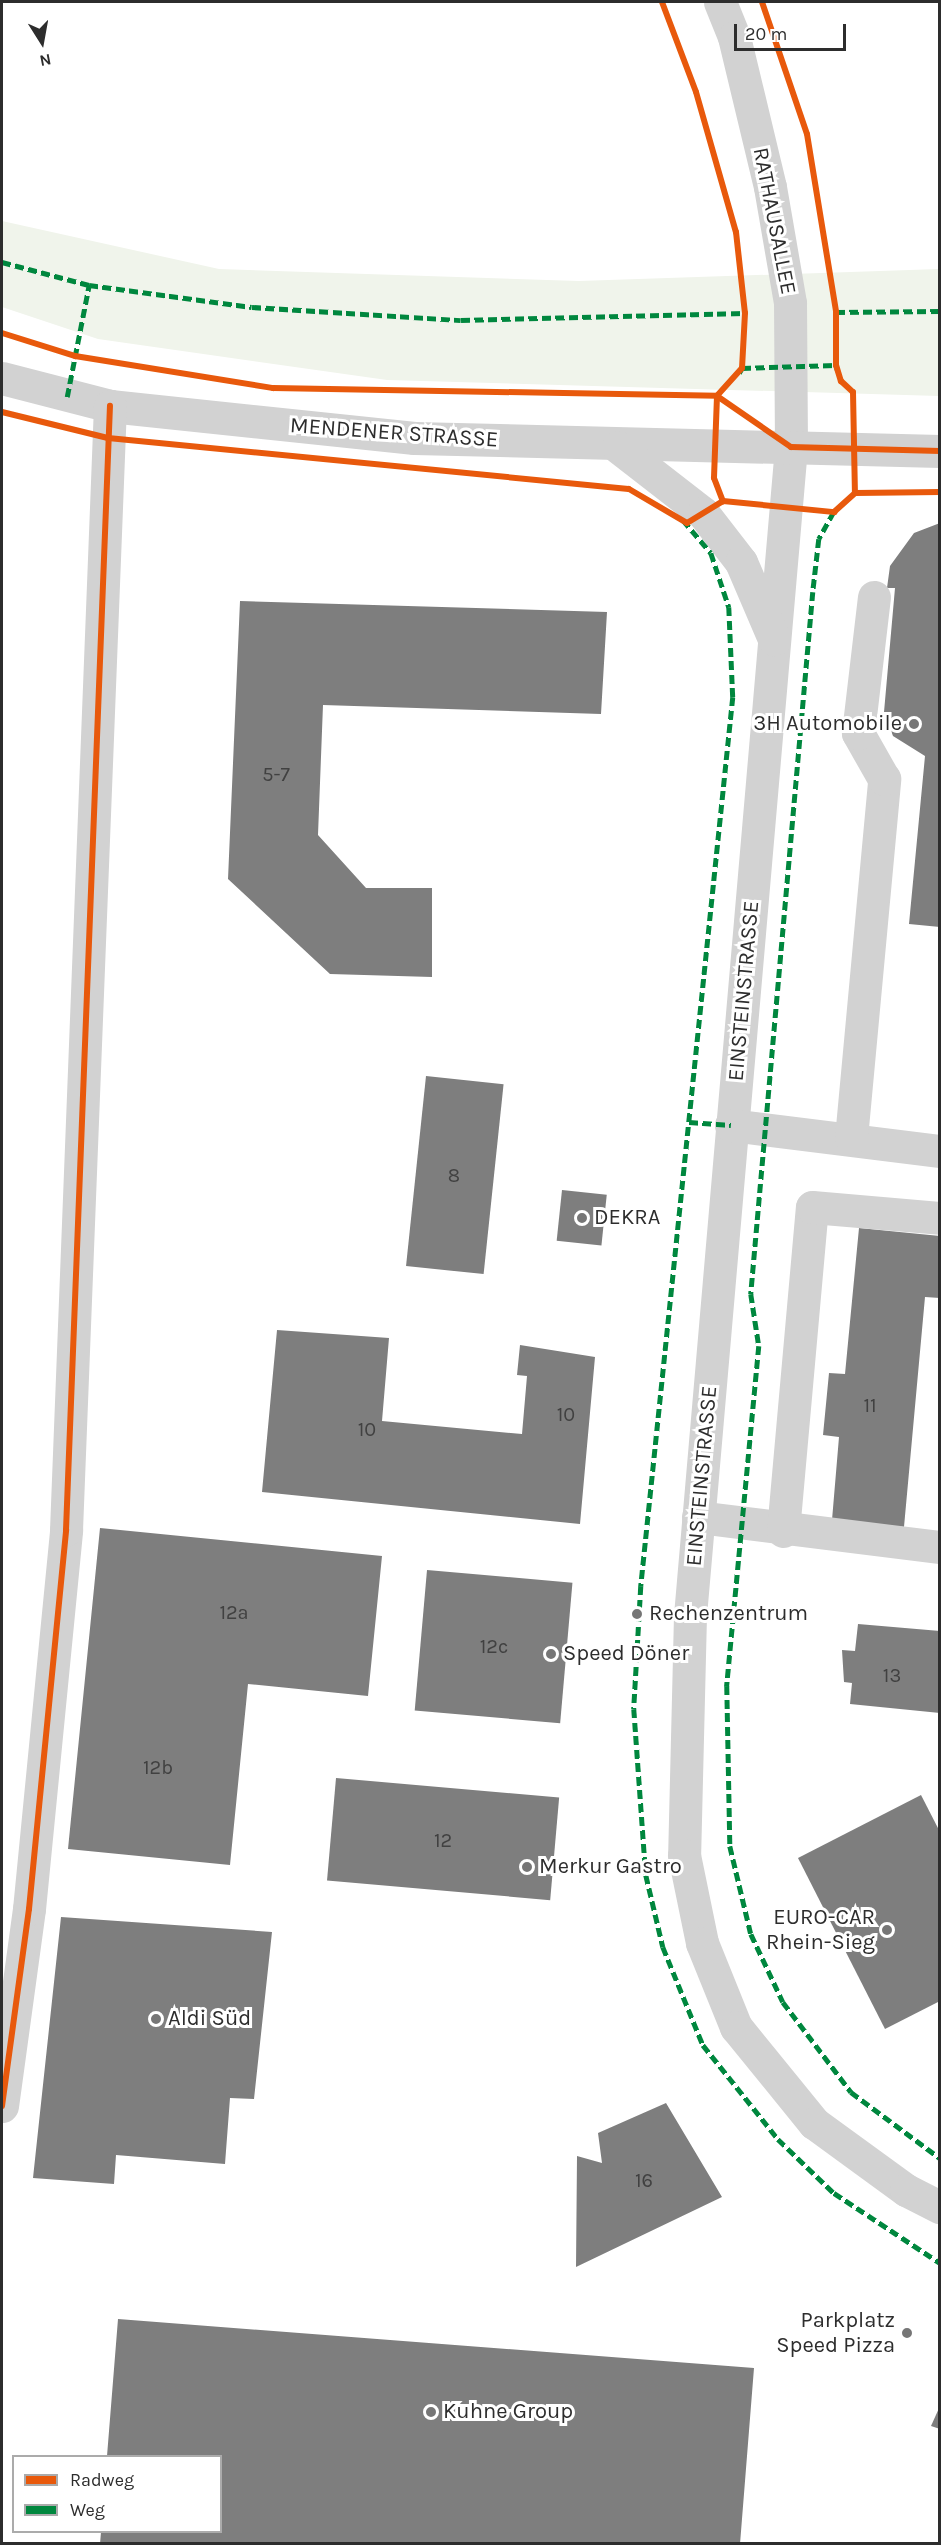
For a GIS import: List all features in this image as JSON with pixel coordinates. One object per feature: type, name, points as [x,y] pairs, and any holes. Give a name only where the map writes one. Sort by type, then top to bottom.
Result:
[{"type":"street","name":"RATHAUSALLEE","points":[[720,2],[734,37],[770,187],[790,303],[791,447]]},
{"type":"street","name":"MENDENER STRASSE","points":[[2,378],[110,406],[414,438],[618,447],[791,447],[939,451]]},
{"type":"street","points":[[2,2093],[15,1911],[66,1530],[110,406]]},
{"type":"street","name":"EINSTEINSTRASSE","points":[[618,447],[703,513],[741,562],[776,643]]},
{"type":"street","name":"EINSTEINSTRASSE","points":[[791,447],[776,643],[731,1125],[684,1688],[684,1855],[702,1943],[736,2027],[814,2123],[906,2190],[939,2207]]},
{"type":"street","points":[[851,1138],[884,779],[858,733],[874,597]]},
{"type":"street","points":[[731,1125],[851,1138],[939,1151]]},
{"type":"street","points":[[783,1531],[812,1207],[939,1218]]},
{"type":"street","points":[[698,1517],[783,1531],[939,1547]]},
{"type":"shaded area","points":[[2,221],[219,269],[579,281],[939,269],[939,396],[387,380],[98,339],[2,307]]},
{"type":"building","name":"3H Automobile","points":[[940,523],[940,927],[909,924],[925,756],[893,736],[884,712],[895,588],[887,588],[890,566],[914,533]]},
{"type":"building","points":[[240,601],[607,612],[601,714],[323,705],[318,835],[366,888],[432,888],[432,977],[330,974],[228,879]]},
{"type":"building","points":[[426,1076],[504,1084],[484,1274],[406,1266]]},
{"type":"building","name":"DEKRA","points":[[562,1190],[607,1195],[601,1245],[557,1241]]},
{"type":"building","points":[[859,1228],[940,1236],[940,1298],[925,1297],[904,1527],[832,1520],[839,1437],[823,1435],[829,1373],[845,1374]]},
{"type":"building","points":[[277,1330],[389,1338],[382,1421],[522,1434],[527,1376],[517,1375],[520,1345],[595,1357],[580,1524],[262,1492]]},
{"type":"building","points":[[100,1528],[382,1556],[368,1696],[248,1684],[230,1865],[68,1849]]},
{"type":"building","points":[[427,1570],[572,1583],[560,1723],[415,1710]]},
{"type":"building","points":[[858,1624],[940,1631],[940,1713],[850,1704],[852,1683],[844,1682],[842,1650],[855,1651]]},
{"type":"building","points":[[336,1778],[559,1798],[550,1900],[327,1881]]},
{"type":"building","name":"EURO-CAR Rhein-Sieg","points":[[921,1795],[940,1832],[940,2001],[885,2029],[798,1858]]},
{"type":"building","name":"Aldi Süd","points":[[61,1917],[272,1932],[254,2099],[230,2098],[225,2164],[116,2155],[114,2184],[33,2178]]},
{"type":"building","points":[[666,2103],[722,2197],[576,2267],[577,2156],[602,2163],[598,2133]]},
{"type":"building","name":"Kuhne Group","points":[[118,2319],[754,2368],[740,2544],[100,2544],[101,2533],[222,2533],[222,2455],[107,2455]]},
{"type":"building","points":[[940,2406],[940,2429],[931,2426]]},
{"type":"marked path","points":[[2,262],[89,285],[252,307],[461,320],[745,313]]},
{"type":"marked path","points":[[67,397],[89,285]]},
{"type":"marked path","points":[[836,312],[940,311]]},
{"type":"marked path","points":[[739,373],[742,368],[836,365],[838,371]]},
{"type":"marked path","points":[[834,512],[819,539],[813,592],[751,1294],[759,1346],[727,1686],[730,1846],[751,1934],[783,2002],[851,2092],[940,2158]]},
{"type":"marked path","points":[[683,520],[711,553],[729,607],[733,697],[641,1586],[634,1709],[646,1875],[663,1947],[703,2045],[778,2139],[834,2193],[940,2263]]},
{"type":"marked path","points":[[689,1122],[731,1125]]},
{"type":"cycle path","points":[[662,2],[696,92],[736,232],[745,313],[742,368],[717,396],[714,478],[723,501]]},
{"type":"cycle path","points":[[762,2],[807,134],[836,312],[836,365],[841,381],[853,392],[855,493]]},
{"type":"cycle path","points":[[2,333],[75,356],[273,388],[717,396],[791,447],[940,451]]},
{"type":"cycle path","points":[[2,2106],[29,1909],[66,1530],[110,406]]},
{"type":"cycle path","points":[[2,412],[108,438],[629,489],[687,523],[723,501],[834,512],[855,493],[940,492]]},
{"type":"place","name":"3H Automobile","points":[[914,724]]},
{"type":"place","name":"DEKRA","points":[[582,1218]]},
{"type":"place","name":"Rechenzentrum","points":[[637,1614]]},
{"type":"place","name":"Speed Döner","points":[[551,1654]]},
{"type":"place","name":"Merkur Gastro","points":[[527,1867]]},
{"type":"place","name":"EURO-CAR Rhein-Sieg","points":[[887,1930]]},
{"type":"place","name":"Aldi Süd","points":[[156,2019]]},
{"type":"place","name":"Parkplatz Speed Pizza","points":[[907,2333]]},
{"type":"place","name":"Kuhne Group","points":[[431,2412]]}]
